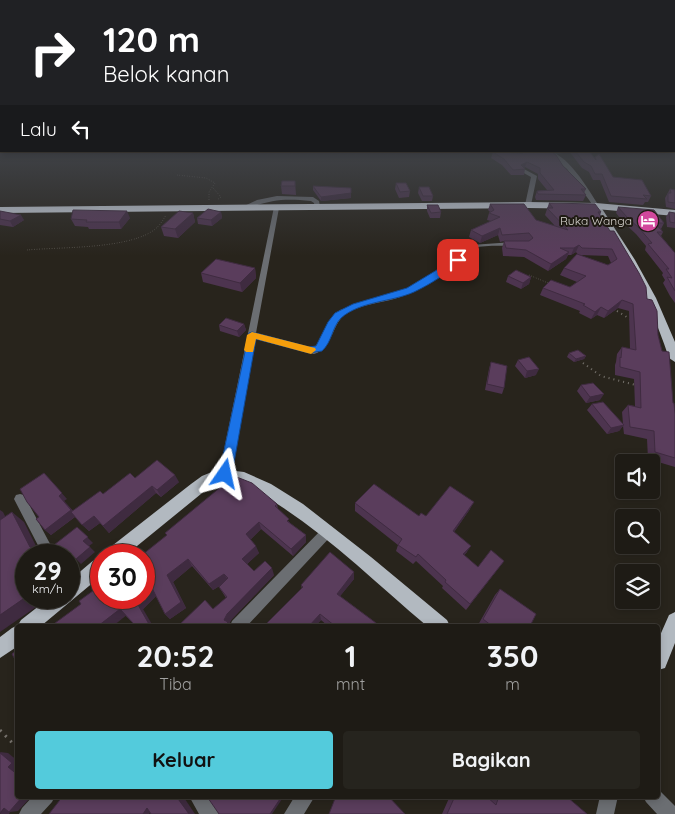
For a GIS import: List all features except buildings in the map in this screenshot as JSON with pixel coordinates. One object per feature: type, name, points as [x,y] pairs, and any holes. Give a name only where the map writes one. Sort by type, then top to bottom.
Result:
[{"type":"highway","points":[[0,210],[528,205],[596,206],[675,213]]},
{"type":"main road","points":[[596,206],[642,280],[666,326],[675,358]]},
{"type":"main road","points":[[128,544],[210,479],[225,474],[244,478],[258,484],[328,531],[423,621]]},
{"type":"main road","points":[[80,582],[90,574]]},
{"type":"main road","points":[[29,624],[47,609]]},
{"type":"main road","points":[[660,656],[675,621]]},
{"type":"main road","points":[[0,648],[15,636]]},
{"type":"street","points":[[528,205],[533,180]]},
{"type":"street","points":[[578,180],[596,206]]},
{"type":"street","points":[[243,208],[255,201],[276,199],[313,200],[317,202],[316,207]]},
{"type":"street","points":[[225,474],[276,208]]},
{"type":"street","points":[[252,335],[314,351],[323,345],[338,315],[356,306],[410,290],[458,260],[473,246],[526,244]]},
{"type":"street","points":[[20,499],[44,544]]},
{"type":"street","points":[[239,624],[328,531]]},
{"type":"street","points":[[28,814],[43,799]]},
{"type":"street","points":[[200,799],[210,814]]},
{"type":"street","points":[[293,814],[304,799]]},
{"type":"street","points":[[605,814],[608,799]]},
{"type":"street","points":[[655,799],[670,814]]},
{"type":"path","points":[[210,180],[215,183],[209,192],[208,205],[221,197],[212,188]]},
{"type":"path","points":[[27,250],[113,242],[148,234],[162,224],[169,209]]},
{"type":"path","points":[[529,275],[549,283]]},
{"type":"path","points":[[611,307],[630,319]]},
{"type":"path","points":[[583,363],[602,376],[638,385]]},
{"type":"path","points":[[0,730],[15,747]]},
{"type":"slow traffic","points":[[249,350],[252,335],[311,350]]},
{"type":"place","name":"Ruka Wanga","points":[[648,221]]},
{"type":"route","points":[[225,474],[252,335],[314,351],[323,345],[338,315],[356,306],[396,296],[410,290],[458,260]]}]
